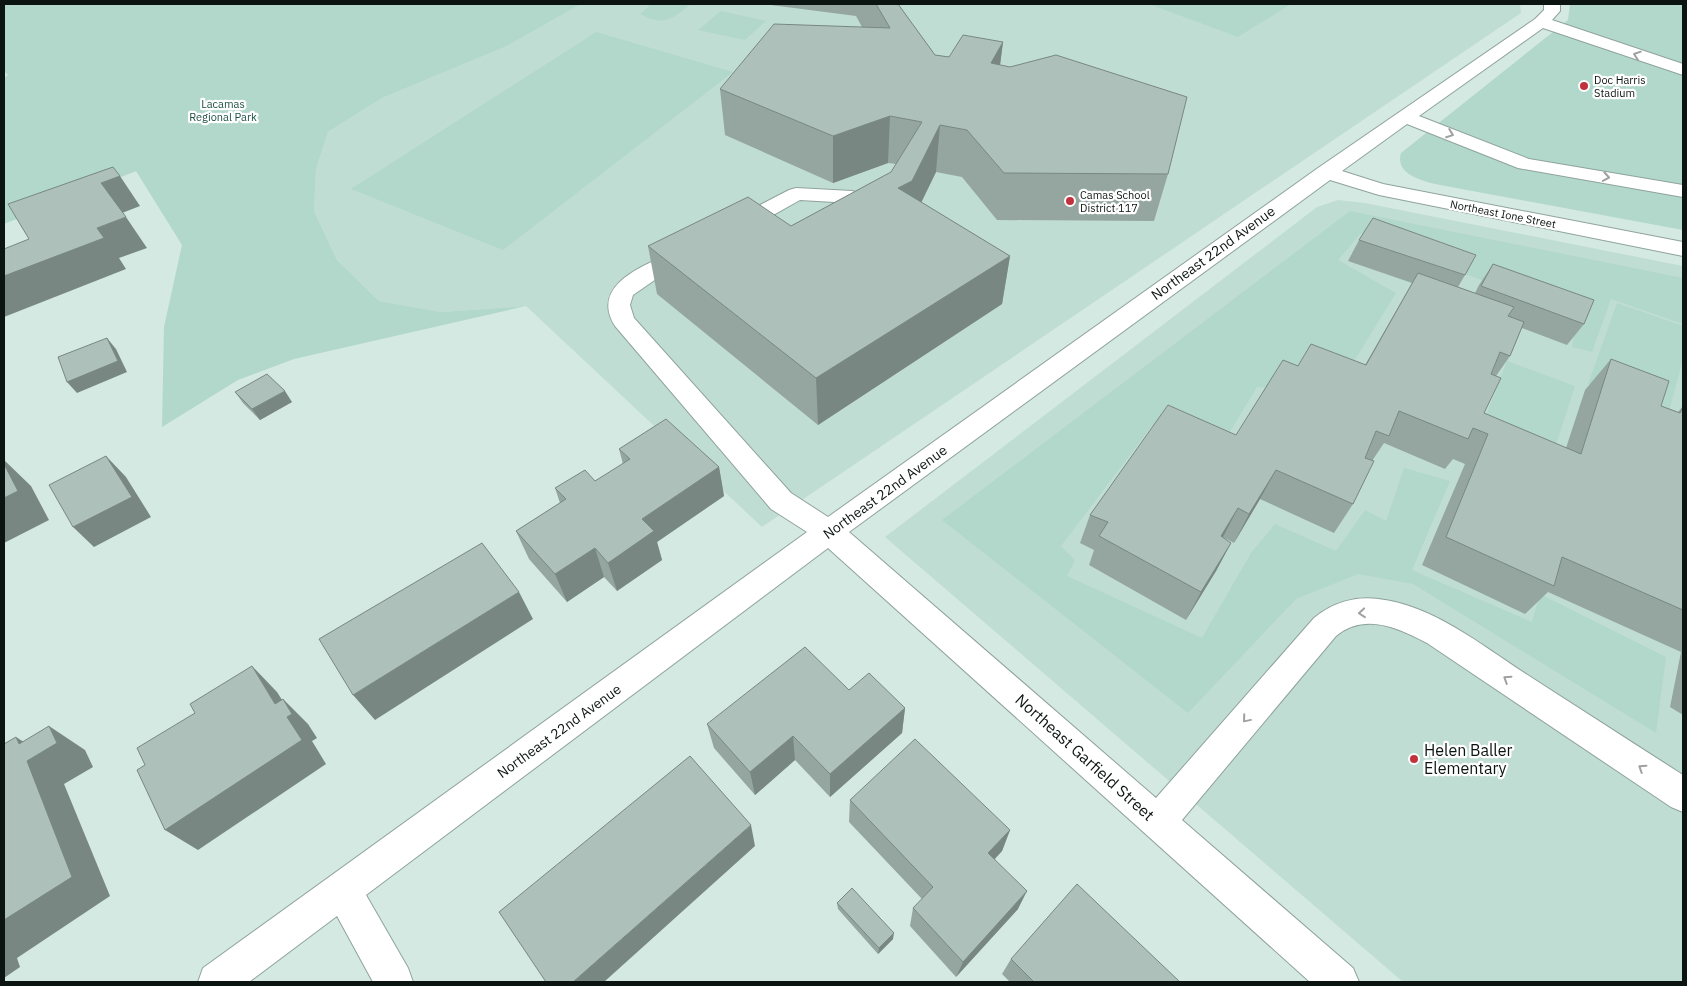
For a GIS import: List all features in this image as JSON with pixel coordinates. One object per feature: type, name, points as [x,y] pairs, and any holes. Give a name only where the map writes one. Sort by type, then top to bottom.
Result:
[{"type":"street","name":"Northeast 22nd Avenue","points":[[217,982],[830,532],[1325,172],[1541,22],[1552,11],[1552,4]]},
{"type":"street","points":[[1541,22],[1683,70]]},
{"type":"street","points":[[1405,117],[1525,164],[1683,191]]},
{"type":"street","name":"Northeast Ione Street","points":[[1325,172],[1379,190],[1683,249]]},
{"type":"street","name":"Northeast Garfield Street","points":[[852,197],[796,194],[631,284],[621,293],[618,306],[623,321],[781,501],[830,532],[1339,982]]},
{"type":"street","points":[[1158,822],[1325,627],[1341,616],[1363,611],[1387,612],[1413,620],[1438,634],[1683,795]]},
{"type":"street","points":[[343,890],[394,982]]},
{"type":"shaded area","points":[[581,4],[1520,4],[1521,13],[762,527],[526,306],[441,312],[379,301],[337,260],[314,211],[316,169],[328,132],[382,98],[507,46]]},
{"type":"shaded area","name":"Helen Baller Elementary","points":[[1338,200],[1365,203],[1683,266],[1683,982],[1403,982],[885,537],[1317,207]]},
{"type":"green space","name":"Lacamas Regional Park","points":[[4,4],[581,4],[507,46],[382,98],[328,132],[316,169],[314,211],[337,260],[379,301],[441,312],[526,306],[294,359],[238,380],[162,427],[164,327],[182,245],[136,171],[4,224],[4,78],[8,75],[4,71]]},
{"type":"green space","points":[[651,4],[691,4],[673,17],[662,21],[640,14]]},
{"type":"green space","points":[[1149,4],[1291,4],[1238,37]]},
{"type":"green space","name":"Doc Harris Stadium","points":[[1570,4],[1683,4],[1683,230],[1435,184],[1410,175],[1402,166],[1400,160],[1401,153],[1568,20]]},
{"type":"green space","points":[[721,11],[766,21],[745,40],[698,30]]},
{"type":"green space","points":[[596,32],[733,72],[503,250],[351,189]]},
{"type":"green space","points":[[1350,211],[1683,278],[1683,324],[1611,299],[1592,352],[1572,347],[1577,314],[1465,274],[1361,233],[1338,260],[1396,293],[1338,387],[1257,387],[1216,455],[1152,426],[1061,546],[1075,560],[1067,576],[1202,638],[1251,553],[1275,524],[1336,551],[1365,510],[1386,521],[1404,468],[1450,481],[1412,570],[1532,622],[1540,594],[1666,657],[1656,733],[1413,584],[1358,574],[1296,599],[1188,713],[942,520]]},
{"type":"green space","points":[[1617,303],[1683,326],[1683,359],[1668,415],[1588,384]]},
{"type":"green space","points":[[1507,361],[1575,386],[1546,476],[1474,447]]},
{"type":"building","points":[[876,4],[898,4],[935,55],[949,57],[963,35],[1003,42],[991,63],[1010,67],[1056,55],[1187,97],[1168,174],[1004,173],[967,130],[940,125],[912,181],[898,188],[1010,256],[816,378],[648,246],[748,197],[791,226],[891,172],[922,122],[890,116],[833,136],[720,89],[774,24],[890,28]]},
{"type":"building","points":[[113,167],[120,176],[101,183],[126,217],[97,228],[104,238],[4,276],[4,249],[29,239],[8,204]]},
{"type":"building","points":[[1373,218],[1476,255],[1465,275],[1359,240]]},
{"type":"building","points":[[1493,264],[1594,300],[1584,324],[1481,286]]},
{"type":"building","points":[[1418,273],[1514,307],[1508,316],[1524,322],[1510,356],[1500,352],[1491,374],[1501,378],[1484,413],[1581,454],[1611,359],[1669,381],[1661,406],[1680,413],[1683,407],[1683,610],[1562,557],[1554,586],[1446,537],[1488,434],[1473,428],[1468,439],[1399,411],[1389,436],[1376,431],[1365,458],[1374,461],[1353,504],[1276,470],[1249,514],[1238,508],[1221,536],[1231,543],[1201,592],[1099,536],[1108,522],[1090,515],[1168,405],[1236,435],[1283,360],[1298,366],[1311,344],[1366,365]]},
{"type":"building","points":[[107,338],[118,361],[67,382],[58,357]]},
{"type":"building","points":[[267,374],[285,391],[252,409],[235,392]]},
{"type":"building","points":[[666,419],[719,467],[642,519],[654,531],[608,563],[595,548],[555,574],[516,531],[566,499],[555,488],[585,470],[595,481],[630,459],[619,449]]},
{"type":"building","points":[[106,456],[132,497],[73,527],[49,485]]},
{"type":"building","points":[[4,464],[18,491],[4,498]]},
{"type":"building","points":[[482,543],[519,592],[353,695],[319,639]]},
{"type":"building","points":[[805,647],[849,690],[869,673],[905,708],[830,774],[793,736],[750,772],[707,724]]},
{"type":"building","points":[[252,666],[275,704],[283,699],[292,714],[287,717],[302,740],[165,830],[137,770],[145,765],[137,748],[195,713],[190,704]]},
{"type":"building","points":[[49,726],[57,743],[27,761],[72,877],[4,920],[4,744],[16,737],[19,744]]},
{"type":"building","points":[[915,739],[1010,830],[988,853],[1027,891],[963,962],[913,908],[933,887],[850,800]]},
{"type":"building","points":[[690,756],[751,825],[573,982],[546,982],[499,912]]},
{"type":"building","points":[[1077,884],[1180,982],[1034,982],[1011,959]]},
{"type":"building","points":[[852,888],[894,933],[879,948],[837,903]]},
{"type":"place","name":"Doc Harris Stadium","points":[[1584,86]]},
{"type":"place","name":"Camas School District 117","points":[[1070,201]]},
{"type":"place","name":"Helen Baller Elementary","points":[[1414,759]]}]
